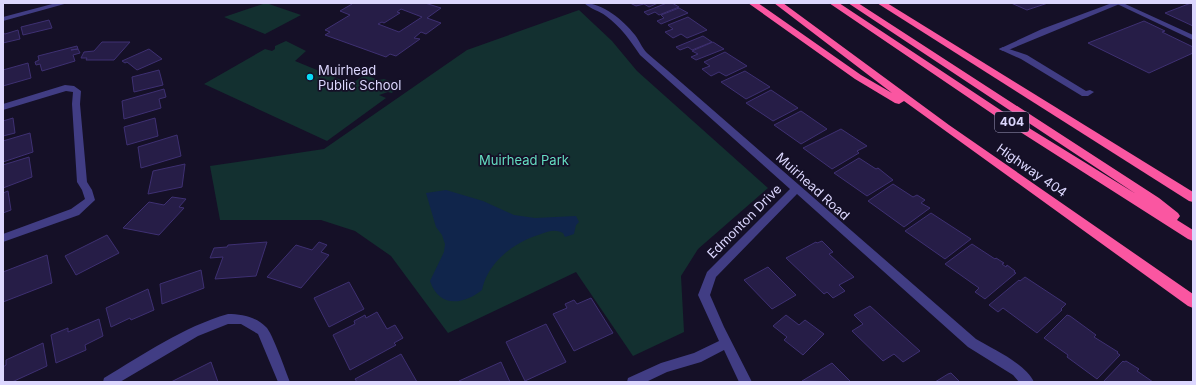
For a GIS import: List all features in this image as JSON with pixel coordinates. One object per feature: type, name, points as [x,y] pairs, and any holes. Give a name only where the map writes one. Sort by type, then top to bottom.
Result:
[{"type":"highway","points":[[752,3],[858,77],[945,127]]},
{"type":"highway","name":"Highway 404","points":[[778,3],[945,127],[1193,302]]},
{"type":"highway","name":"404","points":[[833,3],[998,113],[1193,236]]},
{"type":"highway","points":[[852,3],[1155,201],[1193,232]]},
{"type":"highway","points":[[881,3],[1193,198]]},
{"type":"street","points":[[3,19],[64,3]]},
{"type":"street","name":"Muirhead Road","points":[[588,3],[608,14],[621,25],[632,36],[643,53],[972,343],[1017,371],[1028,382]]},
{"type":"street","points":[[1003,49],[1118,3]]},
{"type":"street","points":[[3,107],[65,88],[71,88],[77,91],[76,104],[82,182],[87,190],[90,200],[75,212],[3,238]]},
{"type":"street","name":"Edmonton Drive","points":[[746,382],[704,296],[711,274],[796,189]]},
{"type":"street","points":[[109,382],[202,328],[225,321],[241,319],[263,331],[284,382]]},
{"type":"street","points":[[633,382],[665,367],[697,358],[726,343]]},
{"type":"lane","points":[[1118,3],[1193,38]]},
{"type":"lane","points":[[1003,49],[1024,57],[1085,94],[1090,92]]},
{"type":"green space","points":[[266,3],[301,15],[265,34],[224,17]]},
{"type":"green space","name":"Muirhead Park","points":[[579,10],[612,41],[637,71],[768,188],[698,249],[681,276],[684,332],[633,356],[576,272],[448,333],[391,256],[355,231],[321,220],[220,220],[210,166],[324,149],[467,50]]},
{"type":"green space","points":[[286,41],[306,51],[295,61],[351,84],[365,75],[379,80],[384,79],[395,83],[396,88],[392,93],[388,92],[379,95],[386,98],[327,141],[204,84],[265,49],[272,51],[275,49],[275,46]]},
{"type":"water","points":[[446,190],[483,201],[514,215],[535,218],[576,216],[579,222],[576,225],[574,234],[565,237],[563,233],[552,231],[522,242],[504,254],[496,262],[485,280],[482,290],[467,299],[460,301],[445,300],[434,290],[430,281],[444,252],[445,244],[442,235],[436,227],[426,193]]},
{"type":"building","points":[[350,3],[425,3],[441,8],[427,18],[441,23],[426,34],[421,32],[414,38],[420,39],[396,56],[390,54],[386,57],[325,35],[330,32],[325,30],[350,15],[340,11],[352,4]],"holes":[[[401,9],[422,17],[399,32],[378,24],[382,22],[384,23],[400,13],[397,12]]]},
{"type":"building","points":[[630,3],[658,3],[649,7],[644,4],[636,6]]},
{"type":"building","points":[[667,3],[672,3],[679,7],[659,15],[655,12],[648,15],[644,12]]},
{"type":"building","points":[[1011,3],[1048,3],[1027,10]]},
{"type":"building","points":[[1193,3],[1193,26],[1165,13]]},
{"type":"building","points":[[679,8],[688,13],[661,24],[657,21],[664,18],[661,15]]},
{"type":"building","points":[[688,17],[707,30],[687,38],[681,34],[673,38],[665,32],[673,29],[668,25]]},
{"type":"building","points":[[49,20],[52,28],[23,35],[21,27]]},
{"type":"building","points":[[1144,21],[1165,31],[1162,32],[1193,47],[1193,53],[1149,73],[1088,43]]},
{"type":"building","points":[[18,30],[20,39],[3,43],[3,33],[5,34]]},
{"type":"building","points":[[703,36],[712,42],[692,50],[688,47],[680,50],[676,47]]},
{"type":"building","points":[[102,42],[130,42],[114,60],[86,60],[87,58],[81,58],[84,52],[94,51]]},
{"type":"building","points":[[713,42],[724,49],[696,60],[691,57],[698,54],[692,51]]},
{"type":"building","points":[[77,46],[80,53],[73,55],[75,61],[42,71],[40,64],[36,65],[35,62],[39,60],[38,56]]},
{"type":"building","points":[[149,49],[162,59],[137,70],[127,62],[125,63],[122,61]]},
{"type":"building","points":[[725,52],[747,66],[726,76],[719,72],[711,76],[702,69],[710,66],[704,62]]},
{"type":"building","points":[[28,63],[31,78],[3,86],[3,70]]},
{"type":"building","points":[[159,70],[163,85],[134,92],[132,77]]},
{"type":"building","points":[[745,71],[770,87],[746,99],[721,82]]},
{"type":"building","points":[[164,89],[166,97],[159,99],[161,108],[124,119],[122,101]]},
{"type":"building","points":[[771,90],[798,108],[773,121],[746,103]]},
{"type":"building","points":[[801,111],[827,129],[801,144],[774,125]]},
{"type":"building","points":[[13,118],[15,133],[3,136],[3,121]]},
{"type":"building","points":[[155,118],[158,136],[127,145],[124,127]]},
{"type":"building","points":[[841,129],[867,146],[857,151],[859,153],[832,169],[803,148]]},
{"type":"building","points":[[30,133],[33,152],[3,162],[3,141]]},
{"type":"building","points":[[177,135],[181,156],[141,168],[138,147]]},
{"type":"building","points":[[29,157],[32,177],[3,188],[3,165]]},
{"type":"building","points":[[859,158],[876,169],[878,168],[893,180],[867,196],[834,173]]},
{"type":"building","points":[[185,164],[182,187],[148,194],[153,171]]},
{"type":"building","points":[[893,184],[913,197],[917,195],[925,200],[921,203],[930,208],[904,227],[868,201]]},
{"type":"building","points":[[8,191],[11,210],[3,213],[3,193]]},
{"type":"building","points":[[172,197],[186,199],[179,207],[184,208],[159,235],[123,228],[149,202],[164,205]]},
{"type":"building","points":[[931,213],[971,239],[945,259],[905,231]]},
{"type":"building","points":[[107,235],[119,253],[76,275],[65,256]]},
{"type":"building","points":[[822,241],[833,252],[829,254],[854,277],[839,285],[845,291],[833,298],[827,292],[824,294],[786,258],[816,242]]},
{"type":"building","points":[[267,242],[256,276],[215,279],[223,257],[210,258],[214,248],[227,247],[228,245]]},
{"type":"building","points":[[319,242],[327,245],[321,252],[329,255],[301,288],[267,277],[296,245],[312,250]]},
{"type":"building","points":[[972,244],[1004,263],[1002,264],[1006,267],[1007,265],[1016,273],[985,299],[975,292],[979,288],[945,264]]},
{"type":"building","points":[[47,255],[52,283],[3,302],[3,272]]},
{"type":"building","points":[[768,267],[796,295],[772,309],[744,280]]},
{"type":"building","points":[[201,270],[204,288],[162,304],[160,284]]},
{"type":"building","points":[[1025,277],[1066,304],[1061,309],[1062,310],[1037,333],[1003,308],[998,312],[989,305],[1019,280],[1020,281]]},
{"type":"building","points":[[349,282],[364,309],[329,327],[314,298]]},
{"type":"building","points":[[148,289],[154,310],[131,320],[130,318],[111,327],[106,308]]},
{"type":"building","points":[[591,298],[613,333],[574,351],[553,314],[567,308],[565,304],[574,300],[577,304]]},
{"type":"building","points":[[870,306],[920,351],[903,362],[894,354],[883,361],[852,331],[863,324],[854,315]]},
{"type":"building","points":[[377,312],[387,329],[395,325],[403,338],[394,343],[396,345],[350,370],[333,335],[355,324],[354,321],[365,315],[366,318]]},
{"type":"building","points":[[786,315],[799,325],[805,320],[824,334],[803,355],[784,340],[787,337],[773,326]]},
{"type":"building","points":[[1067,315],[1096,335],[1094,337],[1118,352],[1117,353],[1120,355],[1097,379],[1067,357],[1068,355],[1044,338]]},
{"type":"building","points":[[99,319],[103,336],[85,345],[86,350],[56,363],[51,335],[68,328],[68,332]]},
{"type":"building","points":[[546,324],[566,362],[525,381],[506,342]]},
{"type":"building","points":[[43,343],[47,366],[12,382],[3,382],[3,367],[6,365],[6,360]]},
{"type":"building","points":[[401,354],[417,382],[357,382],[355,379]]},
{"type":"building","points":[[1123,361],[1126,361],[1139,369],[1137,371],[1153,382],[1103,382]]},
{"type":"building","points":[[211,362],[218,382],[171,382]]},
{"type":"building","points":[[501,362],[510,382],[459,382],[459,381]]},
{"type":"building","points":[[832,363],[851,382],[802,381]]},
{"type":"building","points":[[951,373],[960,382],[935,382],[948,374]]},
{"type":"place","name":"Muirhead Public School","points":[[310,77]]}]
